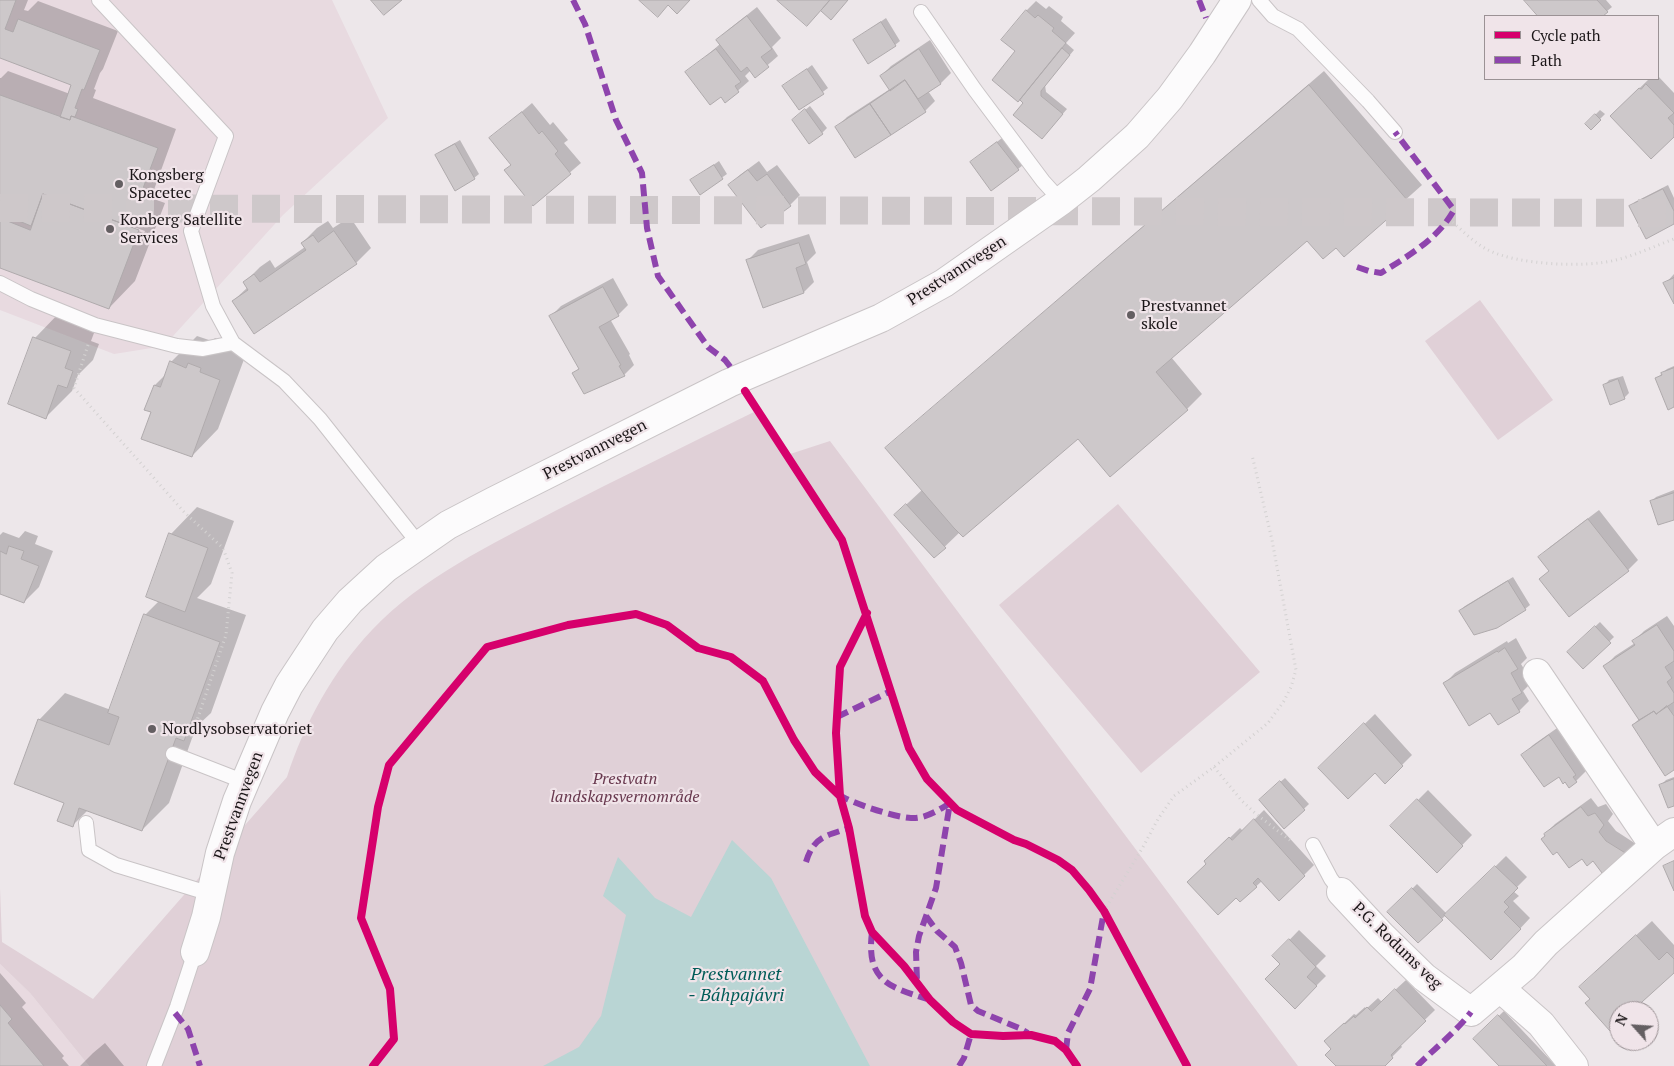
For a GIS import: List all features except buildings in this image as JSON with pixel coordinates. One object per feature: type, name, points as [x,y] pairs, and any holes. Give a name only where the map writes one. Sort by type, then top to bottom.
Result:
[{"type":"street","name":"Prestvannvegen","points":[[196,952],[220,853],[245,782],[275,712],[289,685],[325,630],[350,601],[386,568],[448,525],[494,501],[720,388],[881,318],[944,283],[1089,179],[1137,136],[1170,98],[1202,54],[1237,0]]},
{"type":"street","name":"P.G. Rodums veg","points":[[1341,892],[1424,977],[1471,1012],[1664,839],[1537,673]]},
{"type":"street","points":[[1500,988],[1541,1024],[1574,1066]]},
{"type":"lane","points":[[99,0],[226,136],[191,231],[212,306],[233,343],[284,381],[320,419],[419,544]]},
{"type":"lane","points":[[1260,0],[1273,16],[1298,29],[1368,101],[1395,132]]},
{"type":"lane","points":[[922,12],[975,90],[1060,201]]},
{"type":"lane","points":[[0,283],[31,299],[94,325],[177,346],[203,349],[233,343]]},
{"type":"lane","points":[[179,756],[245,782]]},
{"type":"lane","points":[[86,823],[89,850],[116,865],[211,894]]},
{"type":"lane","points":[[1313,845],[1331,879],[1341,892]]},
{"type":"lane","name":"Prestvannvegen","points":[[154,1066],[177,1008],[196,952]]},
{"type":"path","points":[[1449,219],[1488,250],[1518,259],[1549,263],[1583,265],[1617,260],[1674,240]]},
{"type":"path","points":[[94,325],[74,388],[185,513],[223,548],[232,574],[226,635],[179,756]]},
{"type":"path","points":[[1104,911],[1158,819],[1174,796],[1214,768],[1268,723],[1284,701],[1291,687],[1296,670],[1272,540],[1252,455]]},
{"type":"path","points":[[1214,768],[1242,801],[1256,814],[1291,841],[1313,845]]},
{"type":"shaded area","points":[[0,0],[332,0],[388,118],[283,215],[164,346],[114,354],[0,310]]},
{"type":"shaded area","points":[[0,964],[30,993],[89,1066],[0,1066]]},
{"type":"green space","points":[[1480,300],[1553,400],[1498,440],[1425,341]]},
{"type":"green space","name":"Prestvatn landskapsvernområde","points":[[754,412],[784,456],[830,441],[1298,1066],[89,1066],[30,993],[0,964],[0,888],[2,942],[93,999],[287,777],[302,737],[332,681],[358,646],[391,611],[435,578],[482,549]]},
{"type":"green space","points":[[1118,504],[1260,672],[1141,773],[999,605]]},
{"type":"water","name":"Prestvannet - Báhpajávri","points":[[732,840],[771,878],[870,1066],[543,1066],[579,1047],[601,1016],[626,915],[603,896],[618,857],[655,898],[691,917]]},
{"type":"tunnel","points":[[0,208],[1674,213]]},
{"type":"marked path","points":[[573,0],[585,24],[616,120],[642,173],[647,228],[658,276],[708,347],[725,360],[732,369]]},
{"type":"marked path","points":[[1199,0],[1206,18]]},
{"type":"marked path","points":[[1357,267],[1381,273],[1422,246],[1440,230],[1454,210],[1395,132]]},
{"type":"marked path","points":[[837,717],[891,691]]},
{"type":"marked path","points":[[838,794],[873,809],[911,818],[927,816],[950,803],[936,888],[919,936],[916,952],[917,981]]},
{"type":"marked path","points":[[806,862],[809,853],[822,838],[849,828]]},
{"type":"marked path","points":[[1066,1050],[1068,1033],[1090,989],[1104,911]]},
{"type":"marked path","points":[[926,916],[937,931],[955,947],[961,963],[971,1005],[978,1011],[1028,1033]]},
{"type":"marked path","points":[[872,932],[871,948],[876,971],[891,985],[927,999]]},
{"type":"marked path","points":[[1417,1066],[1471,1012]]},
{"type":"marked path","points":[[175,1013],[188,1029],[200,1066]]},
{"type":"marked path","points":[[959,1066],[964,1058],[971,1034]]},
{"type":"cycle path","points":[[745,391],[842,540],[909,748],[927,779],[957,810],[1014,840],[1058,860],[1072,870],[1104,911],[1187,1066]]},
{"type":"cycle path","points":[[867,613],[840,667],[836,733],[840,796],[849,828],[865,916],[872,932],[904,966],[930,1000],[953,1022],[971,1034],[1031,1035],[1055,1041],[1066,1050],[1077,1066]]},
{"type":"cycle path","points":[[373,1066],[394,1039],[390,989],[361,918],[378,807],[389,765],[487,647],[568,625],[636,614],[667,625],[698,648],[731,657],[763,681],[794,740],[815,772],[840,796]]},
{"type":"place","name":"Kongsberg Spacetec","points":[[119,184]]},
{"type":"place","name":"Konberg Satellite Services","points":[[110,229]]},
{"type":"place","name":"Prestvannet skole","points":[[1131,315]]},
{"type":"place","name":"Nordlysobservatoriet","points":[[152,729]]}]
